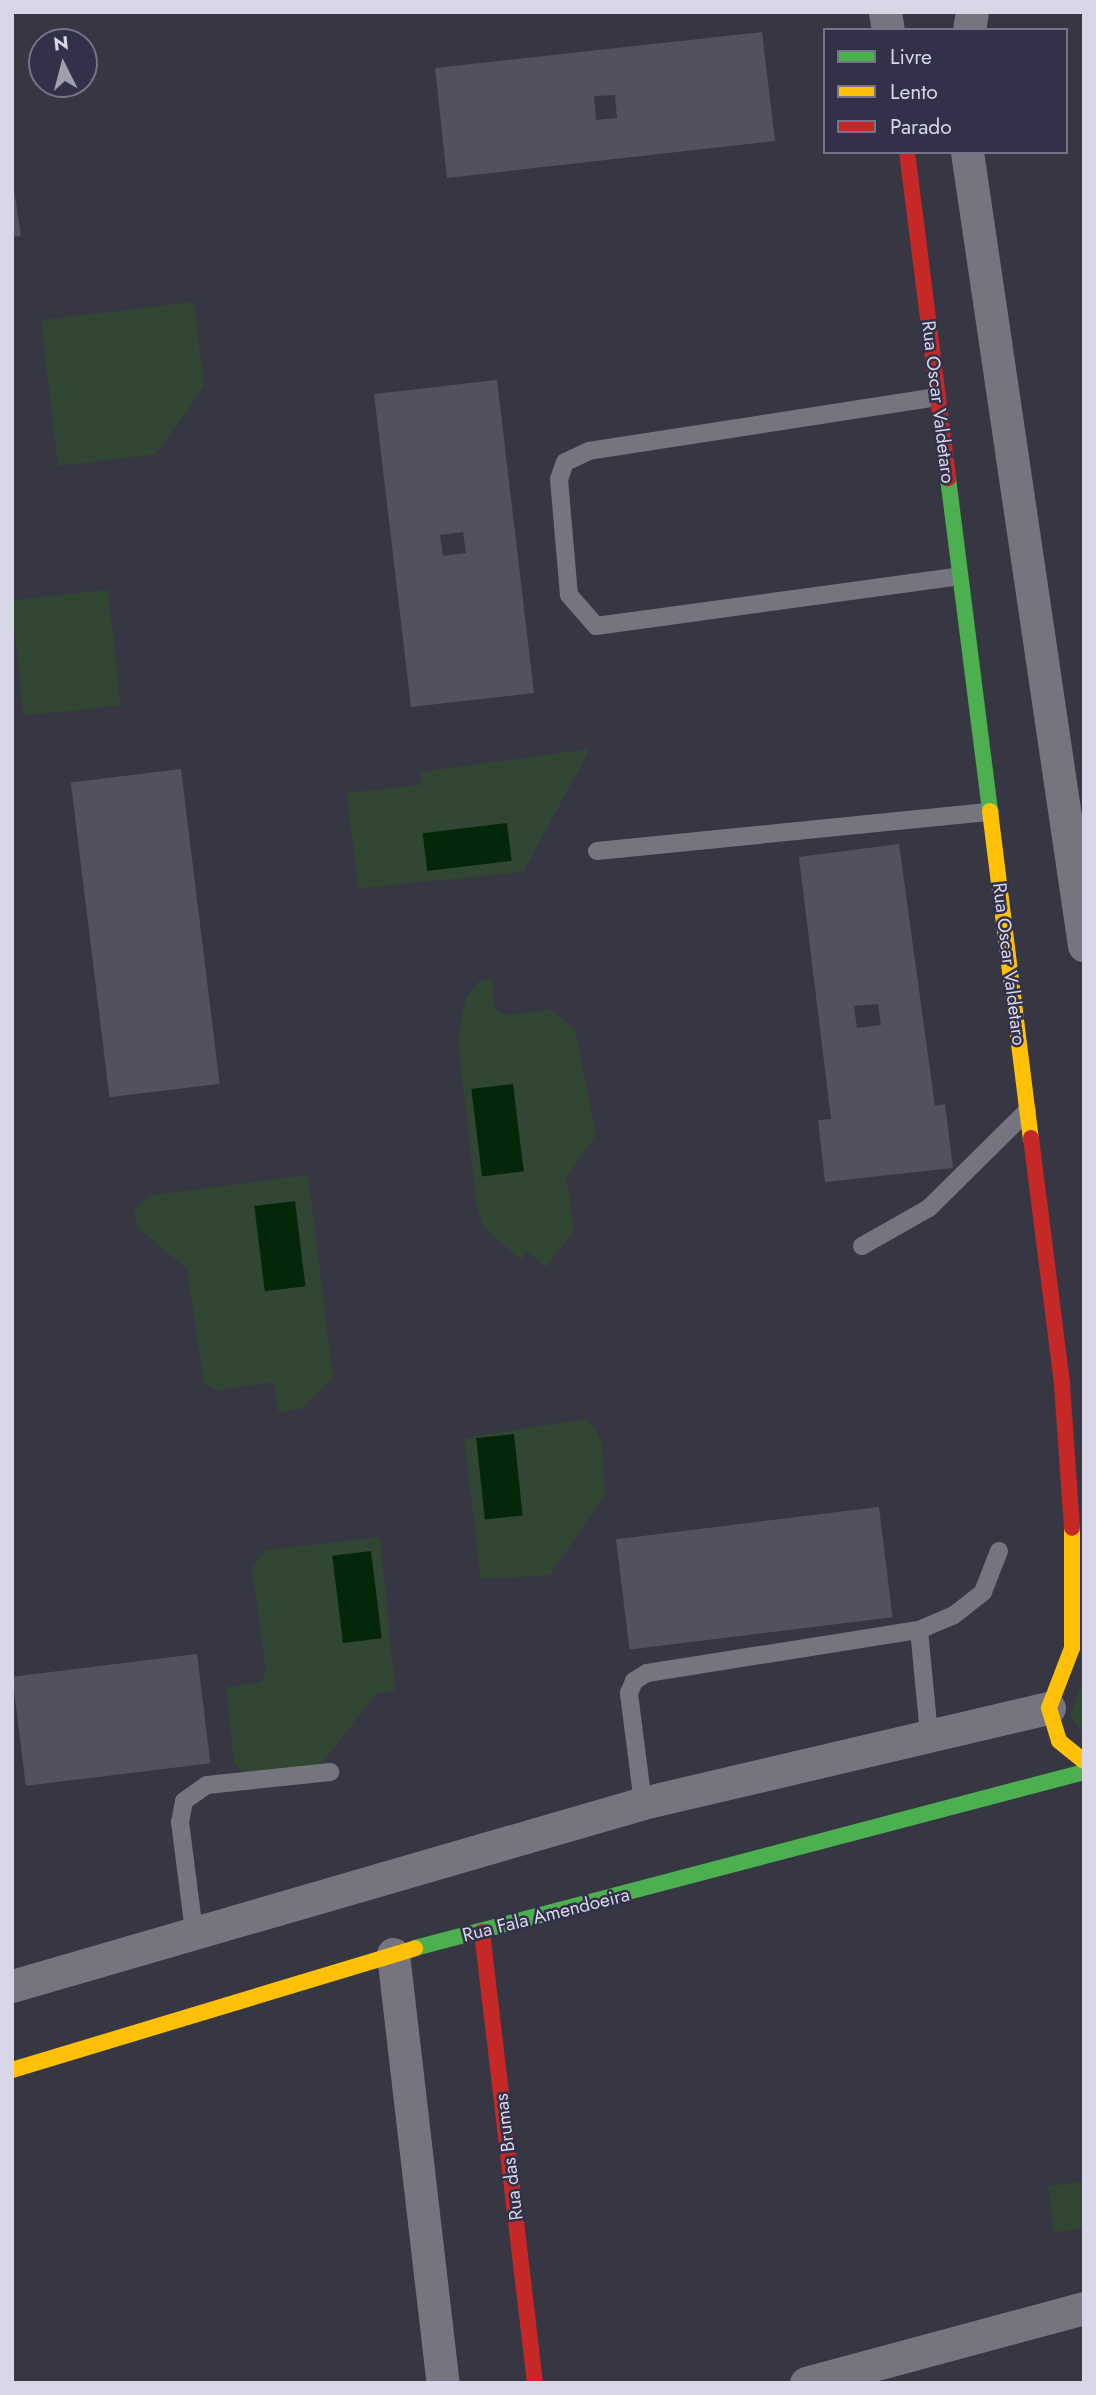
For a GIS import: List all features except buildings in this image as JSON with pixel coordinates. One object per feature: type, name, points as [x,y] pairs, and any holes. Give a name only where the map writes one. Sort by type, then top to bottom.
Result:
[{"type":"street","name":"Rua Oscar Valdetaro","points":[[907,154],[1062,1385],[1078,1647],[1049,1708]]},
{"type":"street","points":[[967,154],[1084,945]]},
{"type":"street","points":[[12,1986],[195,1939],[643,1804],[929,1734],[1049,1708],[1059,1741],[1084,1761]]},
{"type":"street","name":"Rua Fala Amendoeira","points":[[12,2070],[393,1954],[1084,1772]]},
{"type":"street","name":"Rua das Brumas","points":[[482,1932],[535,2383]]},
{"type":"street","points":[[393,1954],[443,2383]]},
{"type":"street","points":[[806,2383],[1084,2308]]},
{"type":"lane","points":[[937,397],[589,451],[565,462],[559,479],[569,595],[596,626],[959,576]]},
{"type":"lane","points":[[597,851],[990,812]]},
{"type":"lane","points":[[862,1247],[929,1208],[1027,1111]]},
{"type":"lane","points":[[643,1804],[629,1693],[634,1681],[647,1673],[919,1630],[954,1615],[983,1592],[999,1551]]},
{"type":"lane","points":[[919,1630],[929,1734]]},
{"type":"lane","points":[[195,1939],[180,1822],[184,1801],[207,1785],[330,1772]]},
{"type":"shaded area","points":[[194,302],[204,386],[156,454],[58,466],[41,320]]},
{"type":"shaded area","points":[[108,590],[120,705],[24,716],[12,600]]},
{"type":"shaded area","points":[[590,749],[523,872],[358,888],[347,793],[422,785],[421,772]]},
{"type":"shaded area","points":[[507,823],[512,861],[427,871],[423,833]]},
{"type":"shaded area","points":[[492,978],[495,1010],[506,1015],[550,1010],[575,1029],[596,1135],[566,1177],[574,1230],[546,1267],[527,1251],[521,1260],[483,1226],[476,1202],[458,1039],[466,998],[478,982]]},
{"type":"shaded area","points":[[513,1084],[524,1171],[482,1176],[471,1089]]},
{"type":"shaded area","points":[[308,1175],[333,1378],[301,1409],[278,1412],[274,1382],[217,1390],[204,1384],[187,1269],[137,1227],[134,1211],[148,1196]]},
{"type":"shaded area","points":[[295,1201],[305,1286],[265,1291],[254,1206]]},
{"type":"shaded area","points":[[587,1419],[601,1439],[605,1494],[550,1575],[481,1579],[464,1438]]},
{"type":"shaded area","points":[[514,1434],[523,1516],[485,1520],[476,1438]]},
{"type":"shaded area","points":[[380,1537],[395,1691],[376,1694],[320,1765],[247,1774],[234,1763],[226,1687],[261,1682],[266,1671],[252,1568],[267,1550]]},
{"type":"shaded area","points":[[371,1551],[382,1638],[343,1643],[332,1556]]},
{"type":"shaded area","points":[[1084,1679],[1084,1735],[1070,1715]]},
{"type":"shaded area","points":[[1084,2182],[1084,2228],[1054,2232],[1048,2186]]},
{"type":"traffic: fast","points":[[948,478],[990,811]]},
{"type":"traffic: fast","points":[[415,1948],[1084,1772]]},
{"type":"traffic: slow","points":[[990,811],[1031,1138]]},
{"type":"traffic: slow","points":[[1072,1528],[1072,1648],[1049,1708],[1059,1741],[1084,1761]]},
{"type":"traffic: slow","points":[[12,2070],[415,1948]]},
{"type":"traffic: jam","points":[[907,154],[948,478]]},
{"type":"traffic: jam","points":[[1031,1138],[1062,1385],[1072,1528]]},
{"type":"traffic: jam","points":[[482,1932],[535,2383]]}]
